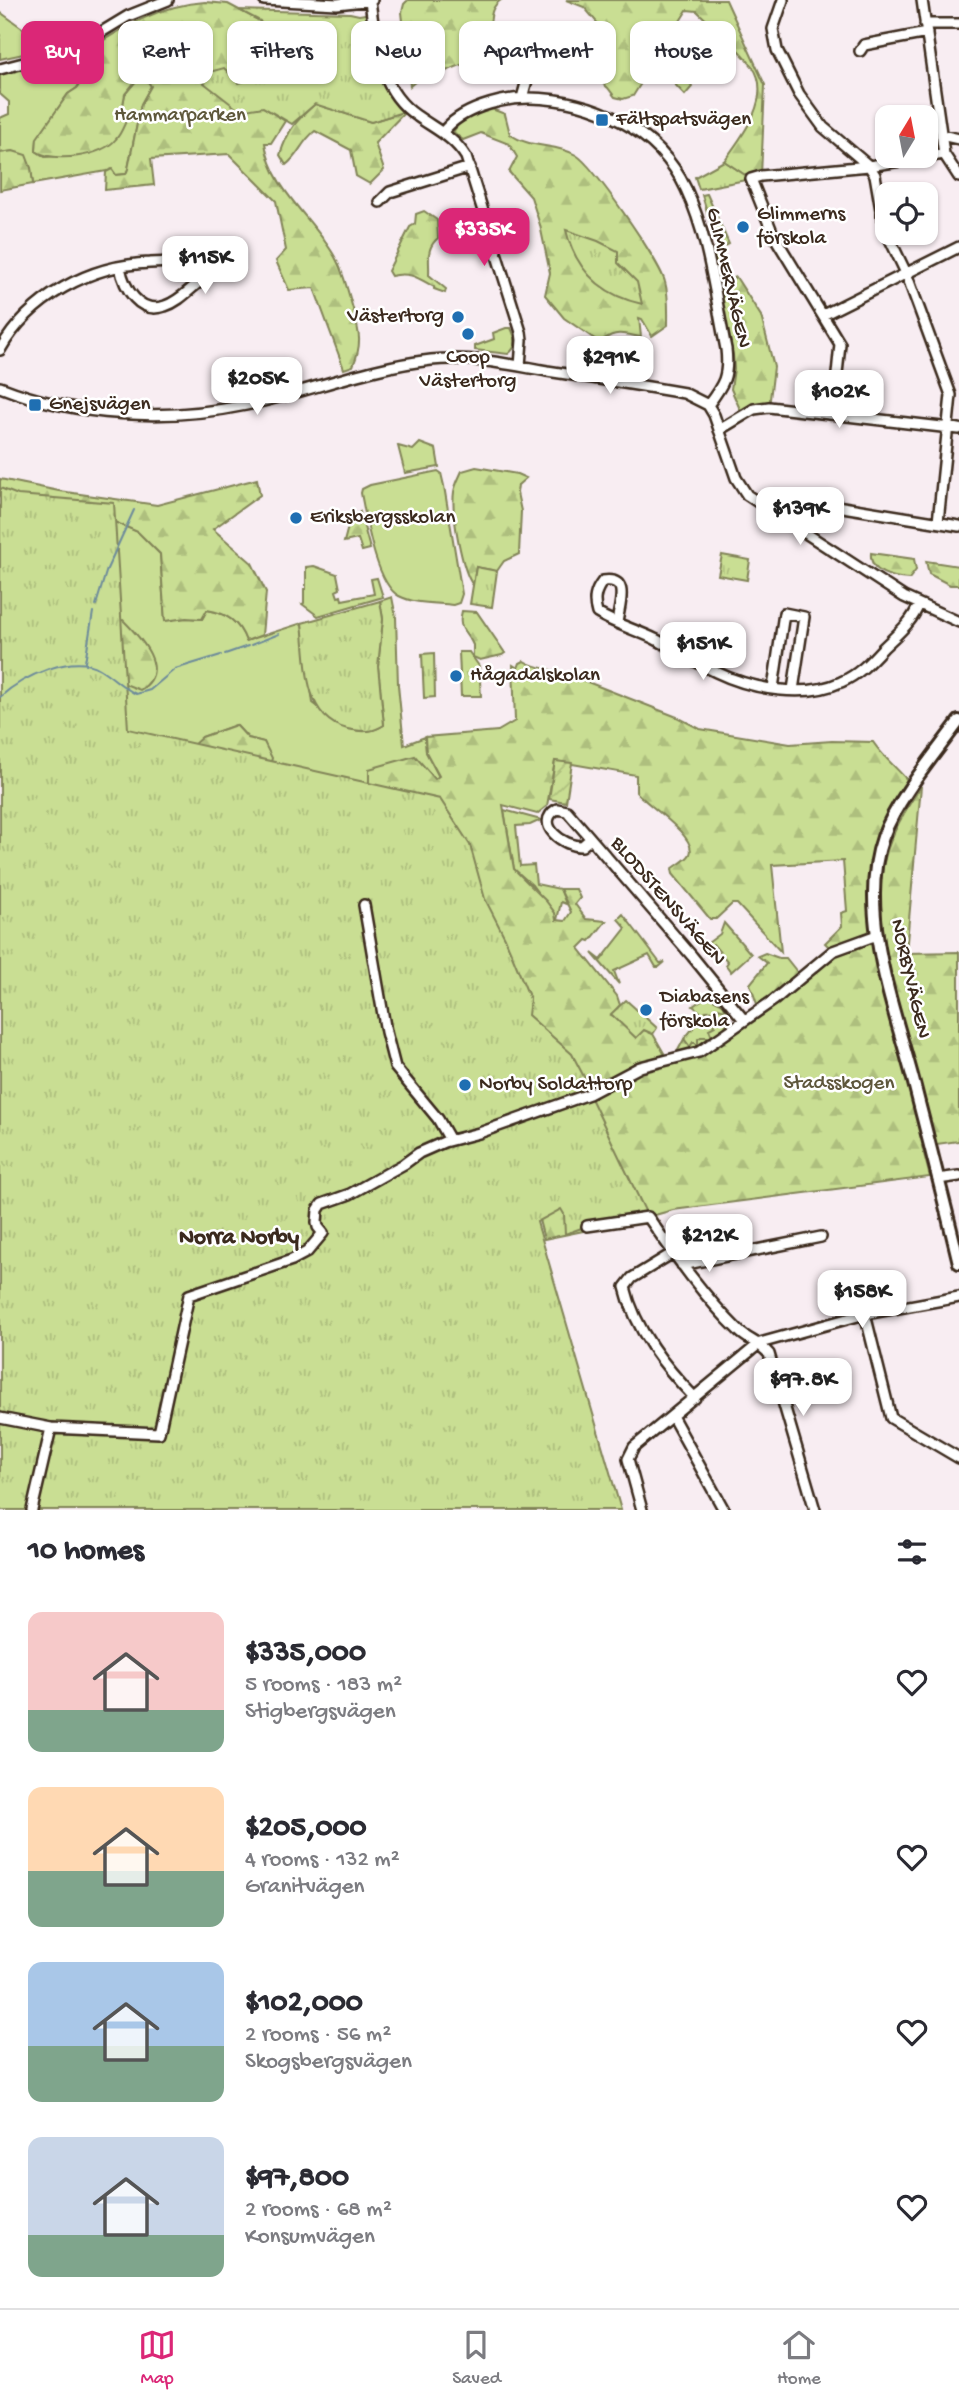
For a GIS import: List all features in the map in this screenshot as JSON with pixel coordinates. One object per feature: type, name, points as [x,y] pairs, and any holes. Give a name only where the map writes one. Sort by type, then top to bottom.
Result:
[{"type":"street","points":[[0,69],[70,51],[128,16],[169,0]]},
{"type":"street","points":[[264,0],[337,4],[371,0],[376,46],[384,76],[407,109],[443,132],[461,149],[470,167],[521,332],[520,366]]},
{"type":"street","points":[[783,0],[773,36],[777,50],[799,94],[823,127],[875,174],[884,227],[906,273],[951,395],[954,428],[938,523]]},
{"type":"street","points":[[922,0],[944,155],[959,177]]},
{"type":"street","points":[[860,51],[864,45],[926,28],[959,24]]},
{"type":"street","points":[[522,98],[526,84]]},
{"type":"street","name":"GLIMMERVÄGEN","points":[[443,132],[451,121],[503,101],[522,98],[563,101],[609,114],[644,137],[677,171],[690,199],[707,254],[728,363],[725,383],[708,405]]},
{"type":"street","points":[[941,135],[959,139]]},
{"type":"street","points":[[833,414],[840,344],[773,234],[751,180],[761,176],[869,166],[944,155]]},
{"type":"street","points":[[380,202],[390,192],[470,167]]},
{"type":"street","points":[[823,315],[959,247]]},
{"type":"street","points":[[0,350],[22,319],[47,298],[81,278],[120,267],[168,262],[194,266],[199,269],[201,275],[198,283],[178,299],[157,307],[136,300],[123,281],[120,267]]},
{"type":"street","points":[[0,387],[87,410],[163,414],[244,405],[379,370],[422,362],[459,360],[520,366],[684,393],[708,405],[736,478],[747,495],[904,597],[959,622]]},
{"type":"street","points":[[719,430],[754,409],[769,407],[954,428]]},
{"type":"street","points":[[783,517],[793,506],[806,501],[959,526]]},
{"type":"street","points":[[617,623],[622,589],[620,583],[614,580],[603,581],[595,595],[597,613],[617,623],[638,631],[717,673],[773,688],[815,690],[853,676],[864,668],[913,618],[919,604]]},
{"type":"street","points":[[773,688],[784,613],[804,617],[793,690]]},
{"type":"street","name":"NORBYVÄGEN","points":[[959,721],[893,817],[883,837],[873,886],[877,935],[889,991],[959,1263]]},
{"type":"street","name":"BLODSTENSVÄGEN","points":[[589,839],[582,846],[568,845],[552,832],[550,815],[557,809],[567,811],[744,1020]]},
{"type":"street","points":[[364,905],[386,1032],[396,1067],[438,1119],[450,1140]]},
{"type":"street","points":[[0,1418],[51,1428],[159,1433],[189,1295],[292,1260],[307,1252],[323,1233],[317,1222],[318,1210],[322,1204],[351,1194],[419,1153],[450,1140],[498,1127],[589,1094],[640,1067],[699,1052],[774,1000],[833,951],[877,935]]},
{"type":"street","points":[[938,1179],[959,1176]]},
{"type":"street","points":[[587,1226],[649,1217],[682,1265],[741,1334],[760,1343],[769,1354],[815,1510]]},
{"type":"street","points":[[682,1265],[821,1237]]},
{"type":"street","points":[[673,1253],[632,1278],[625,1287],[628,1300],[646,1336],[667,1369],[695,1398]]},
{"type":"street","points":[[642,1510],[628,1459],[634,1447],[760,1343],[865,1314],[959,1297]]},
{"type":"street","points":[[865,1314],[891,1418],[959,1458]]},
{"type":"street","points":[[672,1416],[724,1510]]},
{"type":"street","points":[[32,1510],[51,1428]]},
{"type":"green space","points":[[408,0],[501,0],[492,11],[491,21],[459,21],[459,66],[445,71],[445,21],[403,21],[404,4]]},
{"type":"green space","points":[[566,0],[726,0],[736,21],[707,21],[697,11],[687,10],[680,21],[630,21],[630,84],[641,84],[633,96],[623,99],[615,97],[603,84],[616,84],[616,21],[596,21],[584,7]]},
{"type":"green space","name":"Hammarparken","points":[[189,4],[228,4],[260,21],[227,21],[227,84],[240,84],[263,107],[285,121],[271,143],[265,143],[269,160],[284,189],[326,243],[341,269],[358,331],[358,351],[353,366],[344,369],[314,288],[289,290],[276,261],[286,250],[276,201],[229,154],[151,159],[154,185],[105,190],[106,172],[112,169],[116,175],[126,174],[141,104],[150,84],[213,84],[213,21],[139,21],[158,12]]},
{"type":"green space","points":[[239,10],[359,15],[372,13],[374,21],[351,21],[351,84],[389,84],[406,111],[371,122],[315,104],[292,124],[263,107],[240,111],[205,84],[213,84],[213,71],[224,68],[227,71],[227,84],[337,84],[337,21],[260,21]]},
{"type":"green space","points":[[0,12],[21,27],[21,55],[0,59]]},
{"type":"green space","points":[[736,22],[765,85],[761,176],[751,179],[724,161],[747,128],[758,103],[758,78],[736,48]]},
{"type":"green space","name":"Hammarparken","points":[[118,32],[118,84],[133,84],[125,94],[122,110],[127,119],[119,135],[109,145],[89,154],[54,157],[36,151],[37,138],[68,94],[79,84],[104,84],[104,40]]},
{"type":"green space","points":[[21,67],[21,84],[79,84],[68,94],[37,139],[36,151],[45,157],[83,155],[122,110],[125,94],[133,84],[150,84],[141,104],[126,174],[116,175],[112,170],[33,184],[31,168],[13,151],[0,153],[0,118],[9,114],[9,102],[0,94],[0,73]]},
{"type":"green space","points":[[675,84],[690,84],[692,87],[685,95]]},
{"type":"green space","points":[[315,104],[371,122],[406,111],[375,143],[384,170],[370,184],[356,176],[351,150],[315,131],[286,165],[280,155],[286,138]]},
{"type":"green space","points":[[489,108],[505,114],[510,134],[517,139],[568,151],[576,155],[596,176],[639,236],[660,271],[667,293],[668,325],[652,336],[639,318],[641,337],[622,334],[609,336],[605,339],[604,355],[598,353],[596,340],[564,318],[545,295],[550,273],[540,225],[531,197],[509,172],[517,157],[509,144],[481,133],[463,140],[453,132],[461,121]]},
{"type":"green space","points":[[13,151],[26,155],[33,184],[0,190],[0,153]]},
{"type":"green space","points":[[724,161],[751,179],[699,189],[695,177]]},
{"type":"green space","points":[[707,194],[729,244],[716,251],[730,280],[736,277],[761,316],[774,367],[769,407],[743,416],[731,389],[733,355],[712,255],[717,245],[702,195]]},
{"type":"green space","points":[[424,211],[437,220],[438,238],[430,251],[429,275],[446,289],[445,293],[414,276],[391,276],[388,271],[410,227],[415,224],[416,214]]},
{"type":"green space","points":[[566,230],[618,251],[618,263],[637,282],[642,304],[614,294],[592,279],[576,258]]},
{"type":"green space","points":[[511,328],[515,339],[515,345],[508,354],[475,350],[475,346],[494,339],[493,333]]},
{"type":"green space","points":[[420,443],[436,449],[439,467],[405,473],[398,446],[413,450]]},
{"type":"green space","points":[[476,467],[526,478],[518,485],[517,493],[521,511],[519,554],[504,561],[497,571],[476,567],[473,585],[461,555],[454,492],[462,471]]},
{"type":"green space","points":[[438,471],[444,486],[462,594],[459,603],[453,605],[411,600],[399,596],[391,589],[373,549],[361,493],[362,489],[370,485]]},
{"type":"green space","points":[[0,479],[59,491],[157,505],[257,479],[260,495],[213,529],[252,563],[266,592],[262,635],[246,641],[231,620],[221,613],[207,610],[202,619],[165,621],[160,554],[138,532],[101,516],[0,531]]},
{"type":"green space","points":[[0,488],[18,495],[114,503],[128,729],[440,799],[470,845],[485,899],[505,938],[530,999],[528,1015],[572,1054],[648,1217],[587,1226],[565,1234],[564,1214],[561,1209],[537,1222],[621,1510],[0,1510]]},
{"type":"green space","points":[[360,512],[370,549],[362,551],[358,539],[344,542],[350,519]]},
{"type":"green space","points":[[101,516],[138,532],[160,554],[165,620],[202,619],[207,610],[214,611],[236,624],[246,641],[302,623],[313,703],[338,722],[355,730],[374,730],[384,725],[378,666],[383,619],[380,601],[392,597],[396,617],[398,685],[404,745],[425,737],[426,752],[439,777],[435,779],[414,757],[369,789],[292,821],[264,742],[248,738],[236,725],[202,737],[155,798],[0,531]]},
{"type":"green space","points":[[871,553],[914,559],[916,570],[909,579],[889,576],[874,565]]},
{"type":"green space","points":[[722,555],[750,560],[747,580],[718,575]]},
{"type":"green space","points":[[926,561],[959,566],[959,585],[950,585],[929,574]]},
{"type":"green space","points":[[314,566],[337,574],[340,589],[336,591],[342,600],[374,594],[371,579],[377,578],[383,597],[318,616],[302,604],[306,589],[306,567]]},
{"type":"green space","points":[[476,567],[497,571],[492,607],[470,604]]},
{"type":"green space","points":[[380,601],[383,619],[378,666],[384,725],[369,731],[353,730],[336,725],[324,716],[316,703],[307,672],[302,623]]},
{"type":"green space","points":[[462,611],[477,612],[505,653],[480,660],[473,657],[473,645],[461,622]]},
{"type":"green space","points":[[123,620],[145,645],[153,664],[153,674],[149,682],[140,690],[125,684],[115,622]]},
{"type":"green space","points":[[459,652],[469,652],[479,666],[481,696],[461,696]]},
{"type":"green space","points":[[434,653],[435,697],[424,698],[422,654]]},
{"type":"green space","name":"Stadsskogen","points":[[524,661],[567,674],[677,717],[700,729],[790,744],[873,742],[908,781],[886,818],[872,852],[868,888],[871,932],[849,944],[884,937],[880,893],[885,857],[899,823],[921,786],[906,953],[959,952],[959,1141],[922,1146],[930,1177],[673,1210],[655,1215],[657,1220],[544,1239],[539,1220],[561,1207],[514,1136],[513,1124],[193,745],[202,737],[236,725],[248,738],[264,742],[272,758],[266,780],[369,789],[369,769],[415,756],[435,779],[439,776],[426,752],[425,737],[498,731],[515,721],[513,665],[518,668]],"holes":[[[555,761],[636,775],[636,792],[679,830],[690,847],[689,856],[672,869],[673,874],[710,919],[716,919],[732,904],[737,904],[781,952],[772,865],[843,861],[847,911],[841,913],[842,926],[825,943],[833,951],[699,1052],[668,1060],[653,1034],[611,1015],[620,1005],[617,996],[579,948],[587,940],[590,941],[606,921],[586,919],[575,904],[580,898],[576,889],[560,889],[571,912],[565,921],[556,920],[555,913],[546,901],[514,869],[503,805],[537,814],[547,806]]]},
{"type":"green space","points":[[555,761],[572,763],[566,802],[549,799]]},
{"type":"green space","points":[[504,810],[541,820],[530,825],[516,826],[520,866],[534,865],[536,884],[560,889],[566,904],[561,902],[557,920],[532,885],[514,869]]},
{"type":"green space","points":[[623,914],[660,963],[665,962],[656,967],[649,955],[614,971],[619,984],[592,953],[601,960],[626,928],[618,919]]},
{"type":"green space","points":[[724,923],[751,954],[731,972],[726,965],[728,962],[713,944],[710,946],[708,943],[720,934]]},
{"type":"green space","points":[[765,953],[786,958],[798,973],[757,1004],[750,984],[767,963],[758,956]]},
{"type":"green space","points":[[707,996],[723,1004],[726,1010],[706,1011],[714,1022],[712,1038],[701,1037],[698,1045],[693,1043],[690,1047],[684,1039],[704,1015],[693,1006]]},
{"type":"green space","points":[[626,1000],[657,1028],[653,1034],[644,1030],[636,1038],[611,1014]]},
{"type":"green space","points":[[718,1008],[726,1009],[728,1015],[721,1032],[699,1049],[676,1054],[684,1039],[690,1047],[693,1042],[698,1045],[698,1039],[701,1037],[712,1037],[709,1029],[715,1026],[706,1011],[715,1011]]},
{"type":"waterway","points":[[96,605],[107,569],[134,510]]},
{"type":"waterway","points":[[85,662],[93,612]]},
{"type":"waterway","points":[[251,645],[279,634]]},
{"type":"waterway","points":[[225,654],[248,646]]},
{"type":"waterway","points":[[0,697],[34,675],[76,663],[100,669],[136,694],[150,690],[175,669],[221,655]]},
{"type":"place","name":"Fältspatsvägen","points":[[602,120]]},
{"type":"place","name":"Glimmerns förskola","points":[[743,227]]},
{"type":"place","name":"Västertorg","points":[[458,317]]},
{"type":"place","name":"Coop Västertorg","points":[[468,334]]},
{"type":"place","name":"Gnejsvägen","points":[[35,405]]},
{"type":"place","name":"Eriksbergsskolan","points":[[296,518]]},
{"type":"place","name":"Hågadalskolan","points":[[456,676]]},
{"type":"place","name":"Diabasens förskola","points":[[646,1010]]},
{"type":"place","name":"Norby Soldattorp","points":[[465,1085]]},
{"type":"district","name":"Norra Norby","points":[[239,1238]]}]
